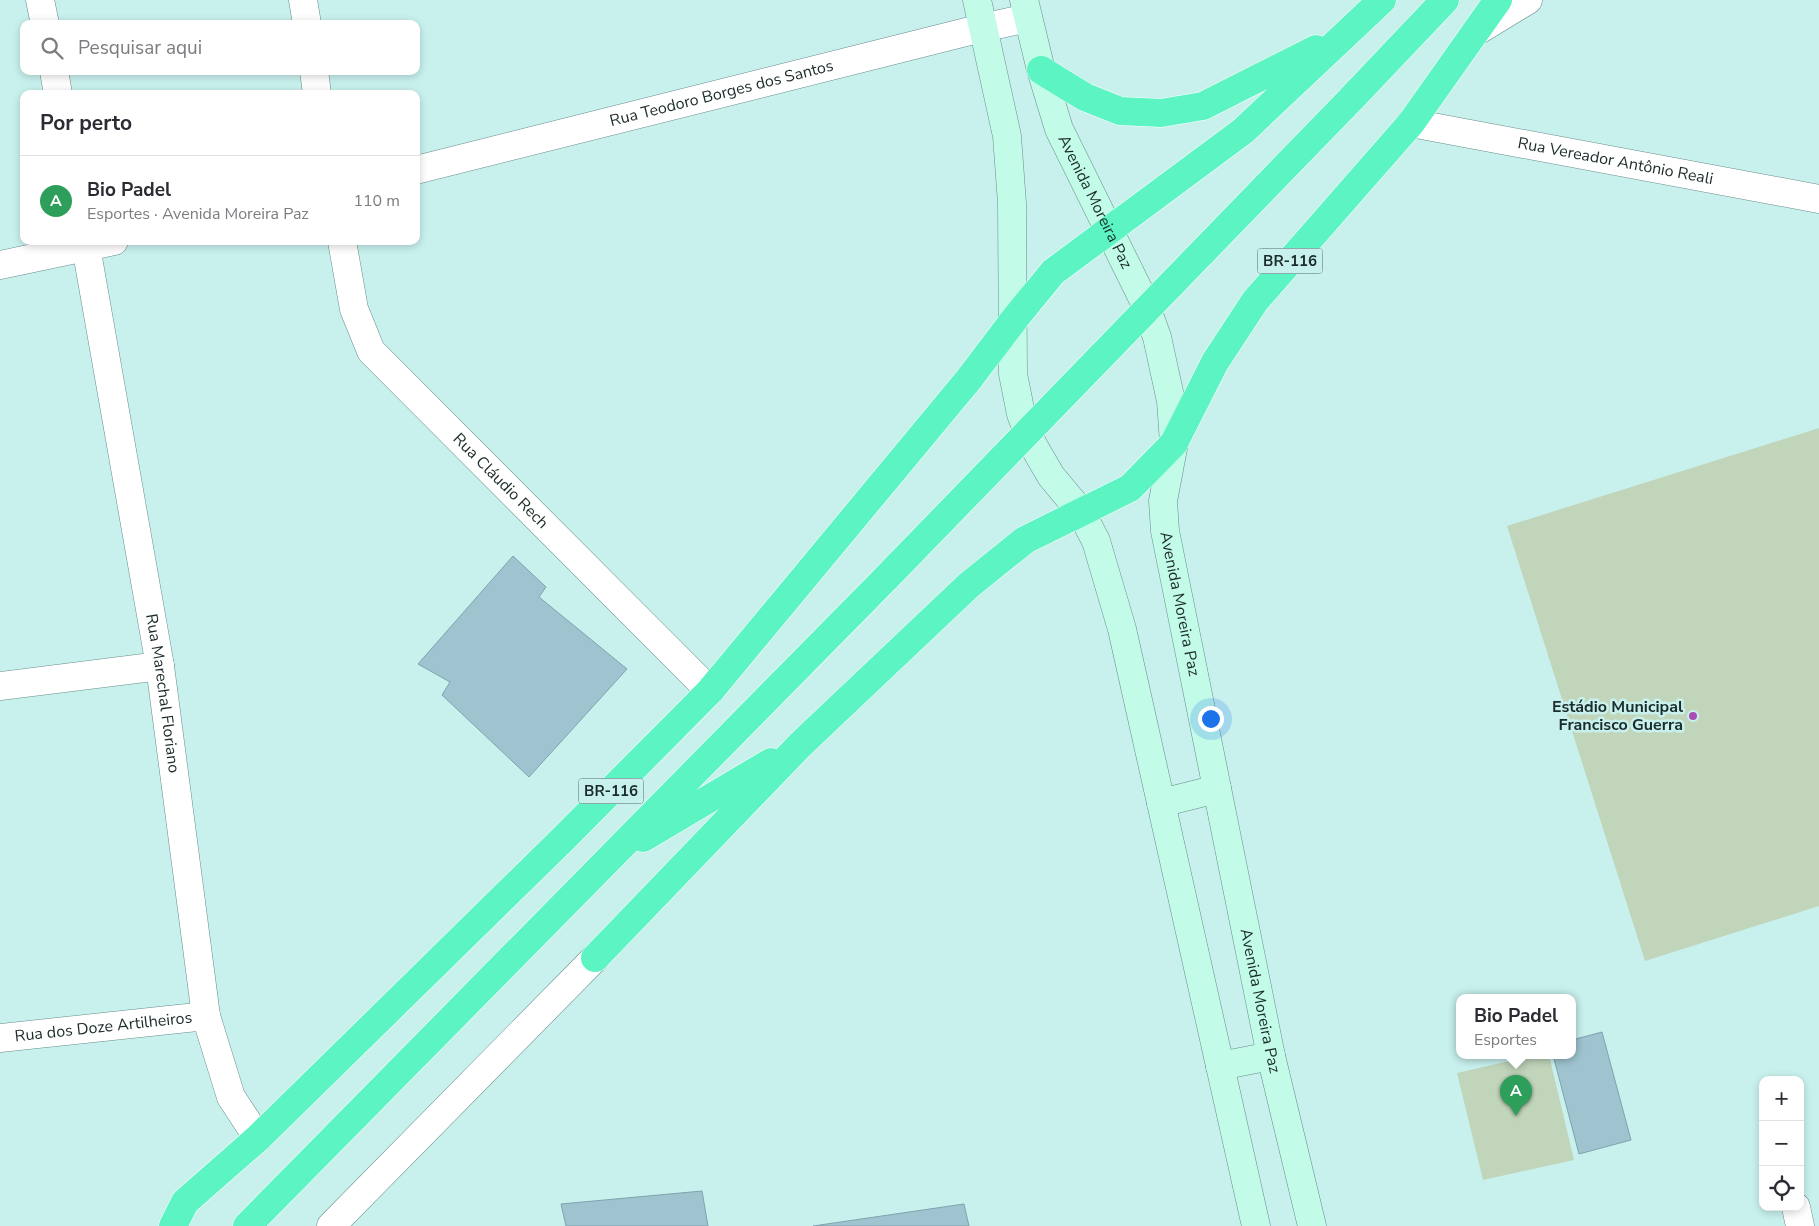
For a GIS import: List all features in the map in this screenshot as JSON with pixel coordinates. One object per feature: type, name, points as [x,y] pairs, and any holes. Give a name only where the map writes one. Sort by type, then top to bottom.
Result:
[{"type":"highway","name":"BR-116","points":[[173,1226],[185,1202],[258,1138],[564,838],[710,691],[969,379],[1052,272],[1243,130],[1382,0]]},
{"type":"highway","name":"BR-116","points":[[247,1226],[887,576],[1445,0]]},
{"type":"highway","name":"BR-116","points":[[595,958],[801,744],[969,586],[1024,540],[1130,488],[1174,443],[1215,362],[1256,301],[1411,123],[1498,0]]},
{"type":"highway","points":[[1041,70],[1085,97],[1120,111],[1161,113],[1203,106],[1342,36]]},
{"type":"highway","points":[[610,858],[801,744]]},
{"type":"main road","points":[[976,0],[1007,136],[1012,203],[1013,374],[1021,414],[1033,445],[1051,476],[1081,512],[1096,541],[1122,629],[1256,1226]]},
{"type":"main road","name":"Avenida Moreira Paz","points":[[1026,9],[1041,70],[1059,128],[1144,301],[1157,337],[1171,401],[1174,443],[1163,501],[1165,531],[1271,1056],[1312,1226]]},
{"type":"main road","points":[[1161,803],[1217,789]]},
{"type":"main road","points":[[1220,1066],[1271,1056]]},
{"type":"street","points":[[40,0],[44,20]]},
{"type":"street","points":[[303,0],[306,20]]},
{"type":"street","points":[[1477,31],[1528,0]]},
{"type":"street","name":"Rua Teodoro Borges dos Santos","points":[[420,169],[982,28],[1026,9]]},
{"type":"street","points":[[55,75],[57,90]]},
{"type":"street","points":[[315,75],[316,90]]},
{"type":"street","name":"Rua Vereador Antônio Reali","points":[[1411,123],[1819,199]]},
{"type":"street","points":[[0,265],[82,245]]},
{"type":"street","name":"Rua Marechal Floriano","points":[[86,245],[160,666],[206,1016],[231,1097],[258,1138]]},
{"type":"street","name":"Rua Cláudio Rech","points":[[343,245],[354,309],[371,351],[710,691]]},
{"type":"street","points":[[0,686],[160,666]]},
{"type":"street","points":[[331,1226],[595,958]]},
{"type":"street","name":"Rua dos Doze Artilheiros","points":[[0,1038],[206,1016]]},
{"type":"street","points":[[164,1226],[185,1202]]},
{"type":"street","points":[[1797,1211],[1800,1226]]},
{"type":"green space","name":"Estádio Municipal Francisco Guerra","points":[[1819,428],[1819,906],[1645,961],[1507,526]]},
{"type":"green space","points":[[1518,1059],[1550,1059],[1574,1160],[1483,1180],[1457,1073]]},
{"type":"building","points":[[513,556],[546,587],[539,597],[627,669],[529,777],[442,695],[450,682],[418,664]]},
{"type":"building","points":[[1602,1032],[1631,1140],[1579,1154],[1554,1059],[1576,1059],[1576,1039]]},
{"type":"building","points":[[702,1191],[708,1226],[566,1226],[561,1204]]},
{"type":"building","points":[[964,1204],[969,1226],[813,1226]]},
{"type":"place","name":"Estádio Municipal Francisco Guerra","points":[[1693,716]]},
{"type":"place","name":"Bio Padel","points":[[1516,1116]]}]
